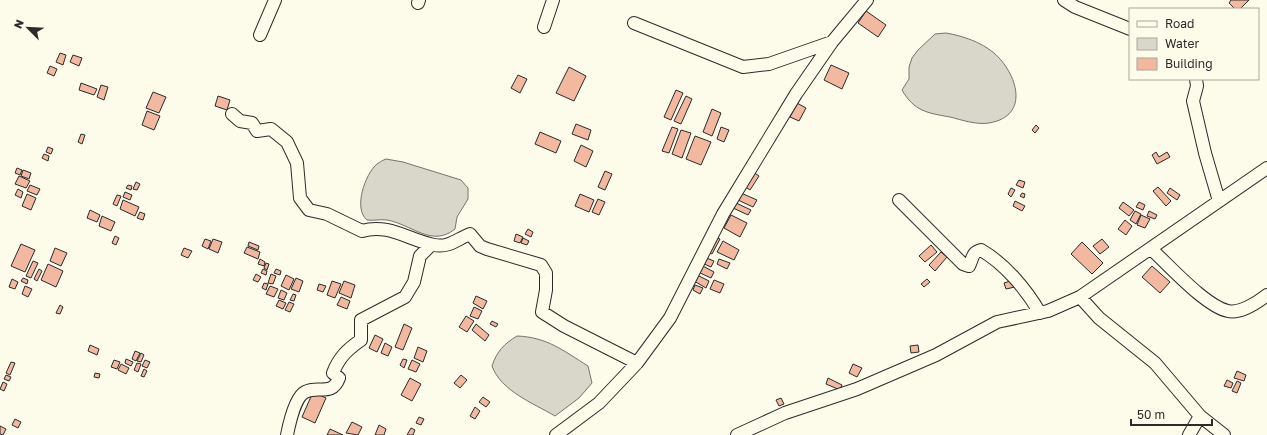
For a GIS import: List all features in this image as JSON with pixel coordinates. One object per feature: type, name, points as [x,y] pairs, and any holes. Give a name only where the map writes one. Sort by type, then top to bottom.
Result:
[{"type":"street","points":[[260,36],[275,0]]},
{"type":"street","points":[[544,27],[553,0]]},
{"type":"street","points":[[556,435],[599,402],[637,363],[670,318],[723,214],[796,94],[832,42],[867,0]]},
{"type":"street","points":[[1064,0],[1074,7],[1129,29]]},
{"type":"street","points":[[634,23],[743,67],[769,64],[832,42]]},
{"type":"street","points":[[1196,80],[1197,86],[1193,101],[1205,153],[1219,200]]},
{"type":"street","points":[[232,114],[240,120],[252,123],[257,131],[271,129],[287,142],[297,163],[300,198],[309,210],[327,214],[362,231],[372,228],[392,230],[431,245],[440,246],[458,241],[470,234],[480,246],[540,265],[546,273],[546,290],[542,312],[564,326],[637,363]]},
{"type":"street","points":[[737,435],[785,413],[857,389],[936,355],[997,322],[1048,311],[1080,297],[1267,168]]},
{"type":"street","points":[[899,200],[963,264],[969,266],[973,254],[977,251],[981,250],[991,255],[1029,294],[1040,313]]},
{"type":"street","points":[[287,435],[290,420],[300,396],[310,390],[328,389],[336,385],[339,378],[333,373],[338,360],[361,340],[361,320],[405,297],[414,282],[420,256],[431,245]]},
{"type":"street","points":[[1151,249],[1190,286],[1215,305],[1229,311],[1251,307],[1267,295]]},
{"type":"street","points":[[1080,297],[1099,318],[1155,363],[1200,416],[1224,435]]},
{"type":"street","points":[[1189,435],[1200,416]]},
{"type":"water","points":[[946,33],[965,38],[983,46],[994,53],[1009,71],[1014,82],[1016,93],[1015,103],[1011,112],[1002,119],[989,123],[979,123],[934,114],[916,107],[911,103],[902,90],[909,79],[909,67],[912,58],[918,50],[935,34]]},
{"type":"water","points":[[386,159],[403,162],[461,180],[468,188],[468,199],[457,217],[455,229],[446,234],[430,236],[396,222],[387,220],[367,220],[363,215],[361,208],[362,192],[368,175],[377,164]]},
{"type":"water","points":[[517,336],[528,337],[546,342],[563,350],[588,366],[592,383],[579,398],[555,416],[519,396],[496,375],[492,366],[496,356],[508,342]]},
{"type":"building","points":[[1231,0],[1249,0],[1241,8],[1234,8],[1229,3]]},
{"type":"building","points":[[866,11],[886,25],[878,37],[858,23]]},
{"type":"building","points":[[60,53],[66,55],[63,65],[56,62]]},
{"type":"building","points":[[73,55],[82,58],[79,66],[70,62]]},
{"type":"building","points":[[831,65],[849,73],[842,89],[824,80]]},
{"type":"building","points":[[50,66],[57,69],[54,76],[47,73]]},
{"type":"building","points":[[569,67],[586,76],[574,101],[556,93]]},
{"type":"building","points":[[518,75],[527,79],[520,93],[511,88]]},
{"type":"building","points":[[81,83],[97,89],[94,95],[79,90]]},
{"type":"building","points":[[101,85],[108,87],[104,100],[97,97]]},
{"type":"building","points":[[676,90],[683,93],[671,120],[664,117]]},
{"type":"building","points":[[153,92],[166,97],[159,113],[146,108]]},
{"type":"building","points":[[218,96],[230,100],[227,110],[215,106]]},
{"type":"building","points":[[686,96],[692,99],[681,124],[674,121]]},
{"type":"building","points":[[797,103],[806,108],[799,121],[790,117]]},
{"type":"building","points":[[712,109],[721,113],[712,136],[703,132]]},
{"type":"building","points":[[147,111],[160,116],[154,130],[142,125]]},
{"type":"building","points":[[576,124],[591,130],[588,140],[572,134]]},
{"type":"building","points":[[1036,125],[1039,128],[1035,133],[1032,130]]},
{"type":"building","points":[[672,127],[678,129],[669,153],[662,151]]},
{"type":"building","points":[[721,127],[729,130],[724,142],[717,139]]},
{"type":"building","points":[[681,130],[691,133],[682,158],[672,154]]},
{"type":"building","points":[[540,132],[561,141],[556,153],[535,144]]},
{"type":"building","points":[[81,134],[85,135],[82,144],[78,142]]},
{"type":"building","points":[[695,136],[711,142],[701,165],[686,159]]},
{"type":"building","points":[[581,145],[593,151],[586,167],[574,161]]},
{"type":"building","points":[[48,147],[53,149],[51,154],[46,152]]},
{"type":"building","points":[[1156,152],[1159,157],[1167,152],[1170,157],[1157,164],[1152,155]]},
{"type":"building","points":[[44,154],[49,156],[48,161],[42,158]]},
{"type":"building","points":[[17,168],[22,170],[20,175],[15,173]]},
{"type":"building","points":[[23,170],[31,173],[29,179],[21,176]]},
{"type":"building","points":[[605,171],[612,174],[605,190],[598,187]]},
{"type":"building","points":[[753,172],[759,176],[750,190],[744,186]]},
{"type":"building","points":[[19,176],[30,181],[26,188],[15,184]]},
{"type":"building","points":[[1019,180],[1025,182],[1023,188],[1016,185]]},
{"type":"building","points":[[136,182],[140,184],[137,190],[133,189]]},
{"type":"building","points":[[30,185],[40,189],[37,195],[27,191]]},
{"type":"building","points":[[128,185],[132,186],[131,190],[126,188]]},
{"type":"building","points":[[1158,187],[1171,201],[1166,206],[1153,191]]},
{"type":"building","points":[[1011,188],[1015,190],[1011,197],[1008,194]]},
{"type":"building","points":[[1170,188],[1180,195],[1177,200],[1167,193]]},
{"type":"building","points":[[18,189],[23,192],[21,198],[15,195]]},
{"type":"building","points":[[125,192],[132,195],[130,200],[123,197]]},
{"type":"building","points":[[741,193],[757,200],[753,207],[738,200]]},
{"type":"building","points":[[1022,193],[1025,194],[1024,198],[1020,196]]},
{"type":"building","points":[[27,194],[36,198],[31,210],[22,206]]},
{"type":"building","points":[[580,194],[594,200],[589,212],[575,206]]},
{"type":"building","points":[[117,195],[121,196],[117,206],[113,204]]},
{"type":"building","points":[[598,199],[605,202],[599,215],[592,212]]},
{"type":"building","points":[[123,200],[139,207],[135,216],[120,209]]},
{"type":"building","points":[[1015,201],[1025,206],[1022,211],[1013,206]]},
{"type":"building","points":[[734,202],[751,210],[748,215],[731,207]]},
{"type":"building","points":[[1123,202],[1134,210],[1129,216],[1119,208]]},
{"type":"building","points":[[1139,202],[1145,205],[1143,210],[1136,207]]},
{"type":"building","points":[[90,210],[100,215],[97,222],[87,218]]},
{"type":"building","points":[[1135,211],[1141,214],[1136,224],[1130,220]]},
{"type":"building","points":[[1149,211],[1157,215],[1155,219],[1147,216]]},
{"type":"building","points":[[140,212],[145,214],[143,220],[137,218]]},
{"type":"building","points":[[731,215],[747,223],[740,237],[724,228]]},
{"type":"building","points":[[1141,215],[1150,219],[1145,228],[1137,225]]},
{"type":"building","points":[[102,216],[115,222],[111,231],[99,226]]},
{"type":"building","points":[[1125,220],[1132,226],[1126,235],[1118,229]]},
{"type":"building","points":[[528,229],[533,232],[531,237],[525,234]]},
{"type":"building","points":[[516,234],[523,237],[520,243],[514,241]]},
{"type":"building","points":[[115,236],[119,238],[116,245],[112,243]]},
{"type":"building","points":[[715,237],[720,239],[712,254],[707,251]]},
{"type":"building","points":[[523,238],[529,241],[527,245],[521,243]]},
{"type":"building","points":[[205,239],[211,241],[208,249],[202,246]]},
{"type":"building","points":[[213,239],[222,242],[218,253],[209,249]]},
{"type":"building","points":[[1102,239],[1109,247],[1100,254],[1093,246]]},
{"type":"building","points":[[723,241],[739,250],[734,260],[717,252]]},
{"type":"building","points":[[249,242],[259,246],[258,250],[248,246]]},
{"type":"building","points":[[1082,242],[1103,263],[1092,274],[1071,254]]},
{"type":"building","points":[[21,244],[35,250],[25,272],[11,266]]},
{"type":"building","points":[[931,245],[937,252],[925,262],[919,256]]},
{"type":"building","points":[[247,247],[260,252],[258,259],[244,253]]},
{"type":"building","points":[[55,248],[67,253],[61,266],[50,261]]},
{"type":"building","points":[[184,248],[192,251],[188,258],[181,255]]},
{"type":"building","points":[[941,252],[947,257],[935,271],[929,265]]},
{"type":"building","points":[[704,257],[714,261],[711,267],[702,263]]},
{"type":"building","points":[[260,259],[265,262],[264,266],[258,264]]},
{"type":"building","points":[[719,259],[730,263],[727,269],[717,264]]},
{"type":"building","points":[[33,261],[38,263],[31,278],[26,276]]},
{"type":"building","points":[[266,263],[269,264],[267,270],[264,268]]},
{"type":"building","points":[[48,264],[63,271],[56,287],[41,280]]},
{"type":"building","points":[[701,265],[714,272],[711,278],[698,272]]},
{"type":"building","points":[[1152,266],[1170,282],[1160,293],[1142,277]]},
{"type":"building","points":[[39,269],[42,271],[37,281],[34,279]]},
{"type":"building","points":[[263,269],[267,271],[266,275],[261,273]]},
{"type":"building","points":[[276,269],[281,271],[280,275],[274,273]]},
{"type":"building","points":[[256,274],[261,277],[258,282],[253,280]]},
{"type":"building","points":[[271,274],[276,276],[273,284],[268,283]]},
{"type":"building","points":[[286,275],[294,279],[289,290],[281,286]]},
{"type":"building","points":[[697,275],[709,281],[706,288],[694,281]]},
{"type":"building","points":[[23,278],[28,280],[27,284],[21,281]]},
{"type":"building","points":[[296,278],[303,281],[299,292],[291,289]]},
{"type":"building","points":[[12,279],[18,282],[15,289],[9,287]]},
{"type":"building","points":[[927,279],[930,282],[924,287],[921,284]]},
{"type":"building","points":[[714,280],[724,284],[720,293],[710,289]]},
{"type":"building","points":[[1013,280],[1015,287],[1006,289],[1004,283]]},
{"type":"building","points":[[332,281],[341,284],[335,298],[327,295]]},
{"type":"building","points":[[344,281],[355,285],[351,298],[339,293]]},
{"type":"building","points":[[264,283],[268,284],[266,290],[262,288]]},
{"type":"building","points":[[319,284],[326,286],[323,292],[317,290]]},
{"type":"building","points":[[695,285],[703,288],[700,294],[693,290]]},
{"type":"building","points":[[25,286],[32,289],[28,297],[22,294]]},
{"type":"building","points":[[270,286],[278,289],[274,297],[266,294]]},
{"type":"building","points":[[281,290],[287,293],[284,300],[278,298]]},
{"type":"building","points":[[293,294],[296,295],[294,301],[290,300]]},
{"type":"building","points":[[476,296],[487,301],[483,309],[473,303]]},
{"type":"building","points":[[341,297],[350,301],[347,309],[337,305]]},
{"type":"building","points":[[279,300],[286,303],[283,309],[276,306]]},
{"type":"building","points":[[289,302],[294,304],[290,312],[285,310]]},
{"type":"building","points":[[60,305],[63,307],[60,314],[56,313]]},
{"type":"building","points":[[474,307],[482,311],[478,319],[470,316]]},
{"type":"building","points":[[466,316],[474,321],[467,332],[459,327]]},
{"type":"building","points":[[492,321],[498,324],[496,327],[490,324]]},
{"type":"building","points":[[404,324],[412,328],[403,350],[395,347]]},
{"type":"building","points":[[476,324],[489,335],[485,341],[472,330]]},
{"type":"building","points":[[375,335],[383,339],[377,352],[369,348]]},
{"type":"building","points":[[385,343],[392,347],[388,356],[381,353]]},
{"type":"building","points":[[90,345],[99,349],[97,355],[88,351]]},
{"type":"building","points":[[918,345],[919,352],[911,353],[910,346]]},
{"type":"building","points":[[418,347],[427,351],[423,362],[414,358]]},
{"type":"building","points":[[135,351],[140,353],[136,361],[132,359]]},
{"type":"building","points":[[141,353],[144,355],[141,362],[137,361]]},
{"type":"building","points":[[126,359],[133,362],[131,366],[125,363]]},
{"type":"building","points":[[403,359],[407,360],[404,368],[400,365]]},
{"type":"building","points":[[114,360],[120,362],[117,369],[111,367]]},
{"type":"building","points":[[145,360],[150,362],[147,368],[142,366]]},
{"type":"building","points":[[412,360],[420,364],[416,372],[408,369]]},
{"type":"building","points":[[11,362],[15,363],[10,375],[6,373]]},
{"type":"building","points":[[137,363],[141,364],[138,372],[134,370]]},
{"type":"building","points":[[121,364],[129,368],[126,374],[118,370]]},
{"type":"building","points":[[853,364],[862,368],[857,377],[849,373]]},
{"type":"building","points":[[144,369],[147,371],[144,377],[141,376]]},
{"type":"building","points":[[1237,371],[1246,375],[1244,381],[1234,378]]},
{"type":"building","points":[[95,373],[100,374],[99,378],[94,377]]},
{"type":"building","points":[[6,375],[11,377],[9,381],[4,379]]},
{"type":"building","points":[[461,375],[467,380],[460,388],[454,383]]},
{"type":"building","points":[[410,378],[421,384],[412,401],[401,395]]},
{"type":"building","points":[[828,378],[842,385],[840,390],[826,384]]},
{"type":"building","points":[[1227,380],[1233,383],[1231,388],[1224,386]]},
{"type":"building","points":[[1237,381],[1241,383],[1237,393],[1232,391]]},
{"type":"building","points":[[3,382],[7,384],[4,391],[0,389]]},
{"type":"building","points":[[313,392],[326,398],[315,423],[302,417]]},
{"type":"building","points":[[483,397],[490,402],[486,407],[479,402]]},
{"type":"building","points":[[781,398],[784,404],[779,406],[776,400]]},
{"type":"building","points":[[475,407],[480,411],[475,419],[470,416]]},
{"type":"building","points":[[419,417],[424,419],[421,425],[416,423]]},
{"type":"building","points":[[15,419],[21,422],[18,428],[12,425]]},
{"type":"building","points":[[352,422],[362,427],[358,435],[346,433]]},
{"type":"building","points":[[379,425],[386,429],[384,435],[375,435]]},
{"type":"building","points":[[0,426],[6,429],[3,435],[0,434]]},
{"type":"building","points":[[411,428],[415,430],[413,435],[407,435]]},
{"type":"building","points":[[330,429],[343,435],[327,435]]}]
